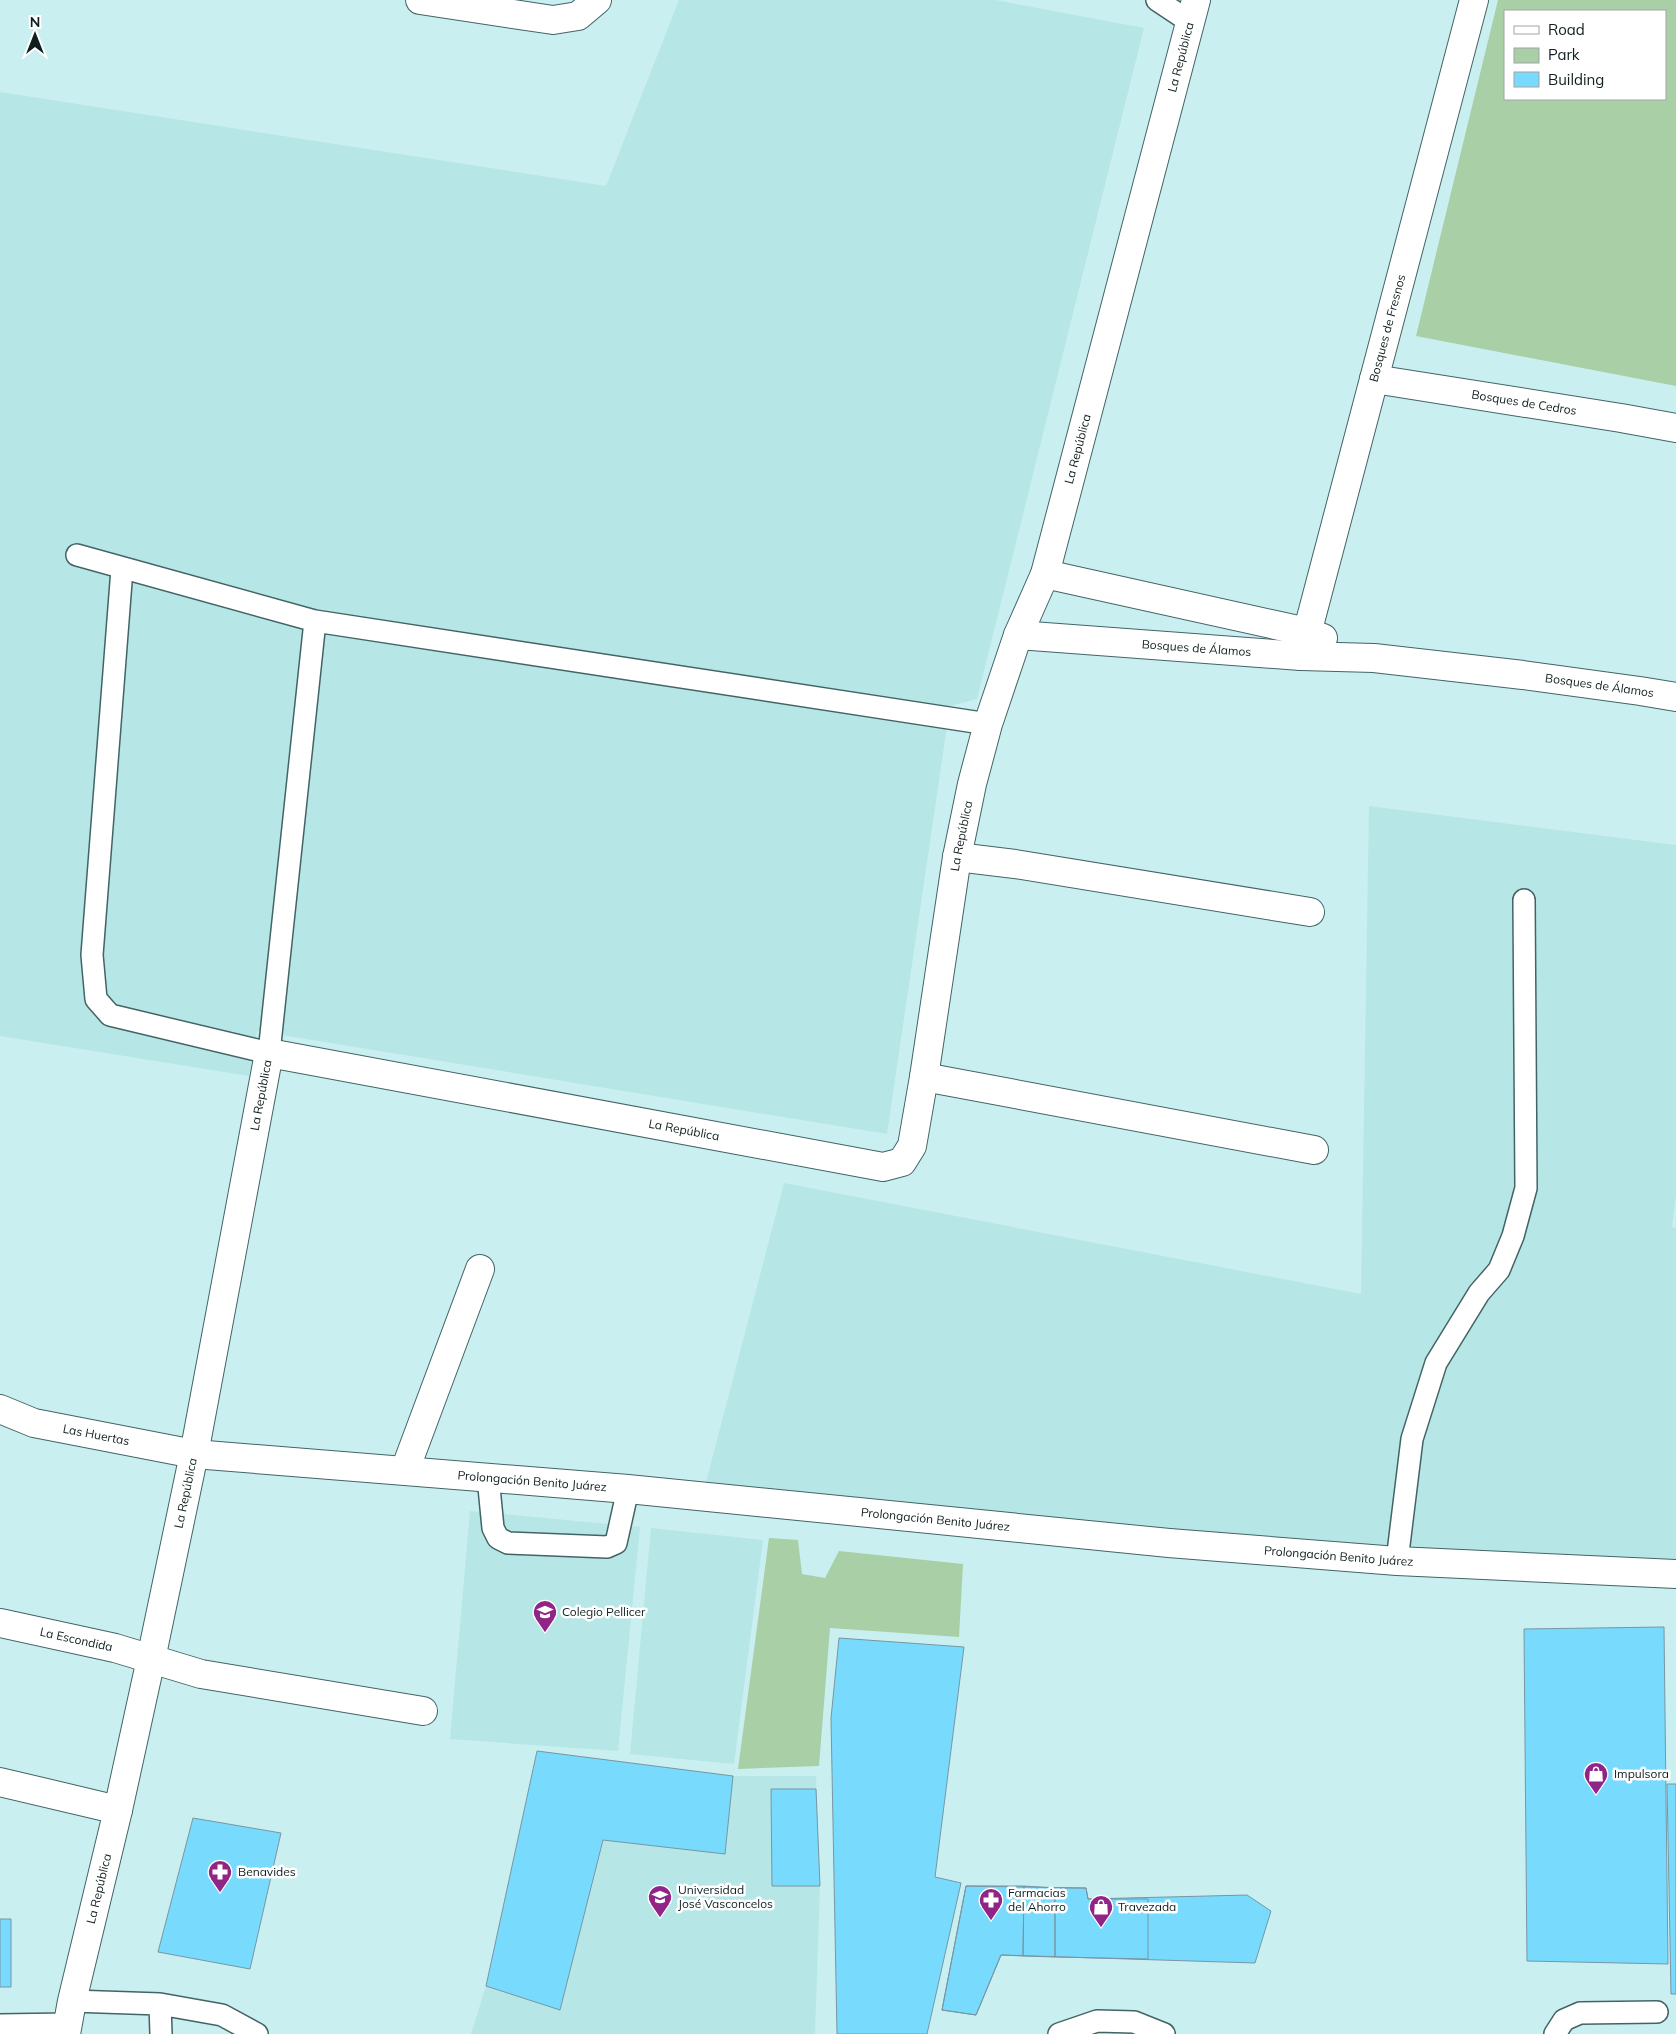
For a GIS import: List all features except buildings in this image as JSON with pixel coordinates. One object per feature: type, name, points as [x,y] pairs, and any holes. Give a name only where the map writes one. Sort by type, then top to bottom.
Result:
[{"type":"street","points":[[420,0],[552,20],[587,8]]},
{"type":"street","name":"Bosques de Fresnos","points":[[1304,644],[1474,0]]},
{"type":"street","name":"La República","points":[[68,2020],[152,1660],[194,1454],[269,1053],[883,1167],[902,1162],[912,1146],[957,857],[972,784],[988,724],[1018,635],[1045,574],[1193,11]]},
{"type":"street","name":"Bosques de Cedros","points":[[1374,379],[1676,428]]},
{"type":"street","name":"Bosques de Álamos","points":[[1045,574],[1304,644],[1374,658],[1552,679],[1676,697]]},
{"type":"street","name":"Bosques de Álamos","points":[[1018,635],[1304,644]]},
{"type":"street","points":[[957,857],[1024,865],[1310,912]]},
{"type":"street","points":[[924,1077],[1314,1150]]},
{"type":"street","points":[[406,1470],[480,1269]]},
{"type":"street","name":"Las Huertas","points":[[0,1409],[34,1423],[194,1454]]},
{"type":"street","name":"Prolongación Benito Juárez","points":[[194,1454],[628,1489],[1169,1543],[1397,1561],[1676,1574]]},
{"type":"street","name":"La Escondida","points":[[0,1623],[115,1648],[202,1674],[423,1711]]},
{"type":"street","points":[[0,1782],[118,1810]]},
{"type":"lane","points":[[1157,0],[1193,11]]},
{"type":"lane","points":[[77,555],[315,622],[988,724]]},
{"type":"lane","points":[[122,569],[92,955],[96,999],[110,1015],[269,1053],[315,622]]},
{"type":"lane","points":[[1397,1561],[1412,1439],[1436,1363],[1479,1293],[1499,1270],[1513,1236],[1526,1188],[1524,900]]},
{"type":"lane","points":[[488,1477],[493,1528],[498,1538],[508,1543],[607,1547],[616,1543],[628,1489]]},
{"type":"lane","points":[[160,2004],[161,2034]]},
{"type":"lane","points":[[0,2025],[68,2020],[160,2004],[222,2015],[257,2034]]},
{"type":"lane","points":[[1555,2034],[1564,2020],[1580,2013],[1657,2012]]},
{"type":"lane","points":[[1059,2034],[1097,2021],[1134,2022],[1164,2034]]},
{"type":"shaded area","points":[[679,0],[995,0],[1144,28],[977,699],[950,706],[887,1134],[257,1031],[249,1076],[0,1036],[0,92],[606,186]]},
{"type":"shaded area","points":[[1369,806],[1676,845],[1676,1193],[1672,1227],[1676,1228],[1676,1562],[1433,1556],[705,1486],[784,1183],[1361,1294]]},
{"type":"shaded area","name":"Colegio Pellicer","points":[[470,1511],[640,1527],[618,1751],[450,1739]]},
{"type":"shaded area","points":[[651,1528],[763,1540],[734,1764],[630,1754]]},
{"type":"shaded area","name":"Universidad José Vasconcelos","points":[[537,1751],[733,1776],[816,1776],[820,1886],[815,2034],[471,2034],[486,1986]]},
{"type":"green space","points":[[1498,0],[1676,0],[1676,386],[1416,336]]},
{"type":"green space","points":[[769,1538],[798,1540],[802,1574],[825,1578],[839,1551],[963,1564],[959,1637],[830,1628],[819,1766],[738,1769]]},
{"type":"place","name":"Colegio Pellicer","points":[[545,1633]]},
{"type":"place","name":"Impulsora","points":[[1596,1795]]},
{"type":"place","name":"Benavides","points":[[220,1893]]},
{"type":"place","name":"Universidad José Vasconcelos","points":[[660,1918]]},
{"type":"place","name":"Farmacias del Ahorro","points":[[991,1921]]},
{"type":"place","name":"Travezada","points":[[1101,1928]]}]
